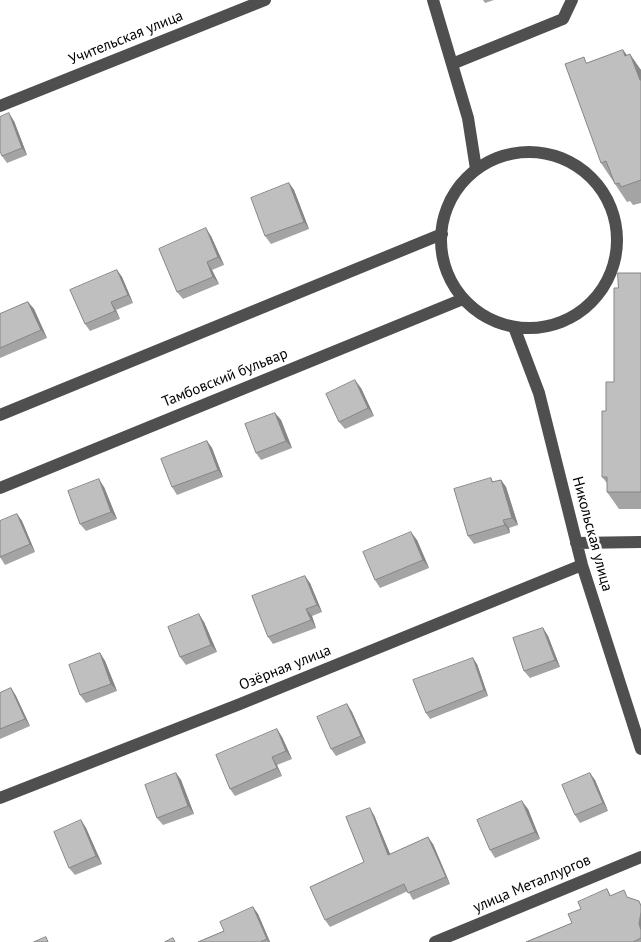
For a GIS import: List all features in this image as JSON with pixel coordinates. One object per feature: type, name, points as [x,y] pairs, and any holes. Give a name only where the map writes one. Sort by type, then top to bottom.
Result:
[{"type":"street","name":"Учительская улица","points":[[0,106],[265,0]]},
{"type":"street","points":[[433,0],[468,118],[476,169]]},
{"type":"street","points":[[452,64],[563,19],[572,0]]},
{"type":"street","points":[[531,152],[560,157],[585,171],[604,193],[615,219],[617,248],[610,276],[594,300],[571,318],[544,328],[514,328],[486,317],[463,300],[448,274],[441,246],[442,234],[444,217],[456,190],[476,169],[494,158],[531,152]]},
{"type":"street","points":[[0,415],[442,234]]},
{"type":"street","name":"Тамбовский бульвар","points":[[0,488],[463,300]]},
{"type":"street","name":"Никольская улица","points":[[514,328],[539,393],[582,565],[641,749]]},
{"type":"street","points":[[576,543],[641,542]]},
{"type":"street","name":"Озёрная улица","points":[[0,798],[240,704],[582,565]]},
{"type":"street","name":"улица Металлургов","points":[[435,942],[641,857]]},
{"type":"building","points":[[623,50],[625,56],[630,54],[641,80],[641,180],[621,187],[619,183],[615,184],[606,161],[601,163],[565,64],[584,57],[586,63]]},
{"type":"building","points":[[9,113],[22,148],[2,156],[0,151],[0,117]]},
{"type":"building","points":[[289,183],[304,222],[265,236],[251,198]]},
{"type":"building","points":[[206,228],[218,257],[207,262],[213,277],[177,292],[159,249]]},
{"type":"building","points":[[117,270],[128,295],[111,302],[115,311],[85,324],[70,290]]},
{"type":"building","points":[[618,273],[641,273],[641,492],[607,492],[607,477],[602,477],[602,411],[606,411],[606,382],[614,382],[614,288],[618,288]]},
{"type":"building","points":[[28,302],[41,330],[0,348],[0,314]]},
{"type":"building","points":[[355,380],[368,408],[339,422],[326,394]]},
{"type":"building","points":[[275,413],[286,441],[256,453],[245,424]]},
{"type":"building","points":[[207,441],[218,470],[172,487],[161,459]]},
{"type":"building","points":[[491,478],[492,482],[501,480],[512,518],[503,520],[505,525],[468,536],[454,489]]},
{"type":"building","points":[[99,479],[111,512],[80,524],[68,491]]},
{"type":"building","points":[[17,514],[30,544],[0,557],[0,521]]},
{"type":"building","points":[[411,532],[423,560],[375,580],[363,552]]},
{"type":"building","points":[[305,576],[317,605],[306,609],[311,620],[268,637],[252,596]]},
{"type":"building","points":[[199,614],[211,645],[180,657],[168,627]]},
{"type":"building","points":[[543,628],[555,660],[524,671],[513,638]]},
{"type":"building","points":[[100,653],[111,684],[80,695],[69,665]]},
{"type":"building","points":[[473,658],[484,690],[426,713],[413,680]]},
{"type":"building","points":[[11,688],[25,719],[0,729],[0,693]]},
{"type":"building","points":[[347,704],[361,736],[331,749],[317,717]]},
{"type":"building","points":[[277,729],[286,751],[272,757],[277,768],[230,789],[216,755]]},
{"type":"building","points":[[176,773],[188,806],[157,818],[145,785]]},
{"type":"building","points":[[590,773],[603,803],[575,815],[562,785]]},
{"type":"building","points":[[522,801],[535,832],[490,850],[477,820]]},
{"type":"building","points":[[370,808],[388,855],[428,837],[446,877],[408,893],[404,884],[325,920],[310,887],[364,862],[346,817]]},
{"type":"building","points":[[81,820],[96,856],[69,868],[54,832]]},
{"type":"building","points":[[607,889],[610,896],[624,890],[627,897],[639,901],[641,906],[639,924],[641,938],[633,942],[526,942],[572,923],[568,914],[581,909],[578,902]]},
{"type":"building","points":[[253,907],[267,939],[260,942],[198,942],[224,931],[220,922]]},
{"type":"building","points":[[46,937],[48,942],[34,942]]},
{"type":"building","points":[[173,938],[175,942],[165,942]]}]
